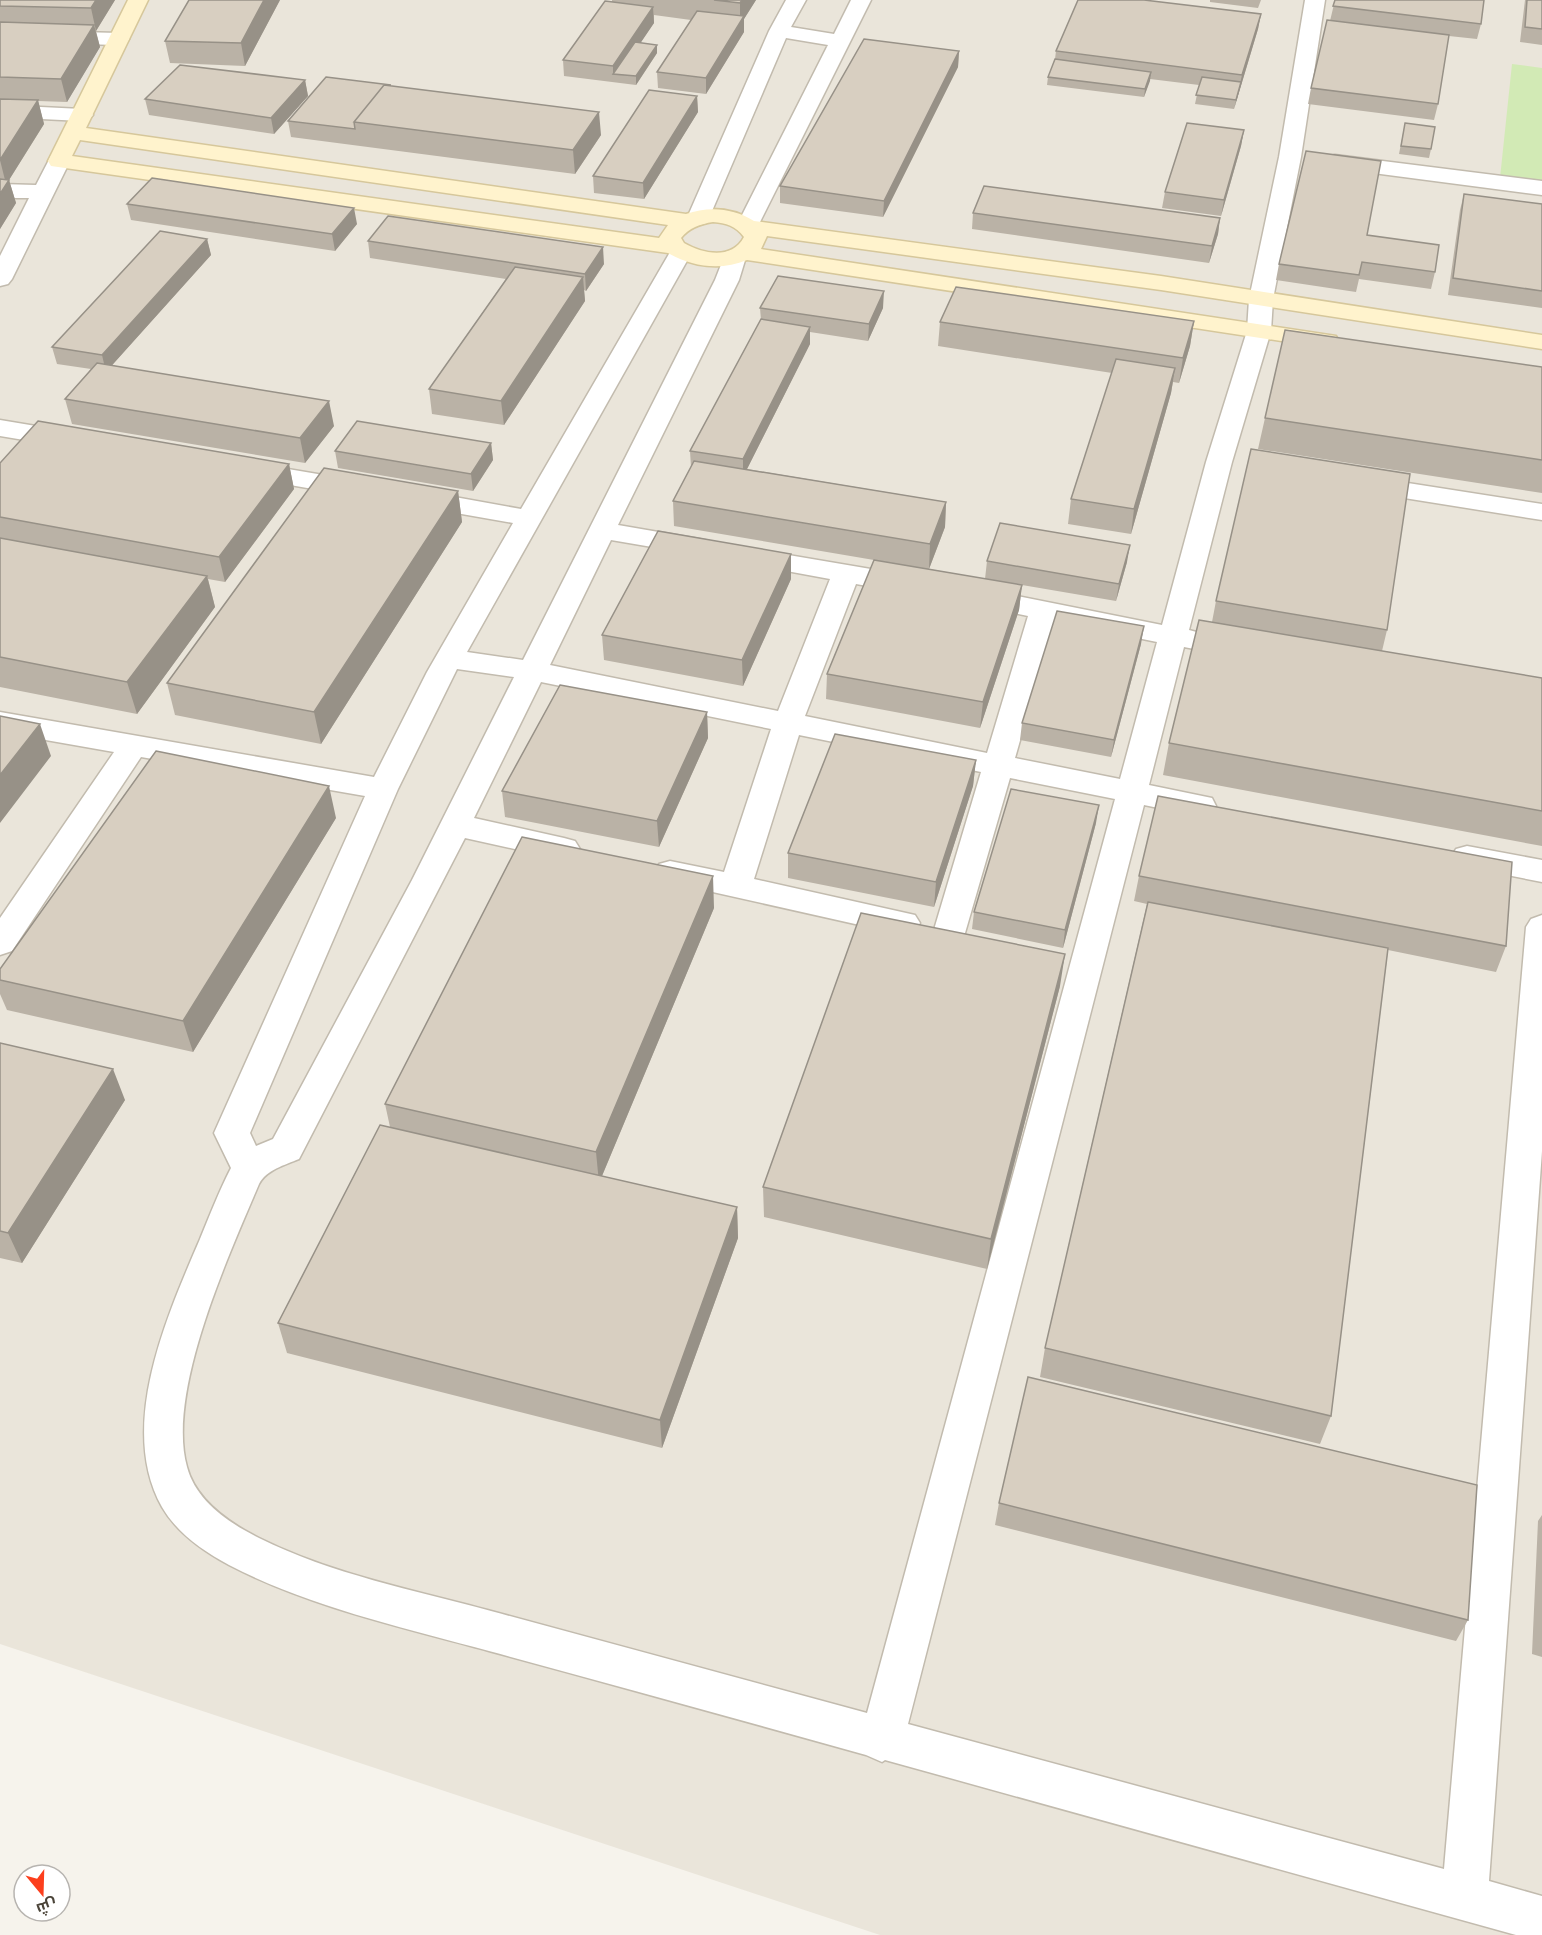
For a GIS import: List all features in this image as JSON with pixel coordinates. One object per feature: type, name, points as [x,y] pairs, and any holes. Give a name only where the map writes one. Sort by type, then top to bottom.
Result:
[{"type":"street","points":[[0,279],[138,0]]},
{"type":"street","points":[[677,249],[670,238],[675,229],[692,220],[779,31],[796,0]]},
{"type":"street","points":[[749,226],[861,0]]},
{"type":"street","points":[[882,1740],[1172,636],[1230,464],[1259,331],[1261,299],[1290,157],[1315,0]]},
{"type":"street","points":[[779,31],[842,41]]},
{"type":"street","points":[[0,36],[119,39]]},
{"type":"street","points":[[0,111],[692,220],[725,217],[749,226],[1161,283],[1542,342]]},
{"type":"street","points":[[1290,157],[1542,188]]},
{"type":"street","points":[[59,161],[677,249],[706,260],[739,255],[1353,345]]},
{"type":"street","points":[[0,191],[44,192]]},
{"type":"street","points":[[749,226],[756,236],[754,245],[739,255],[456,825],[286,1149],[249,1168],[200,1280],[176,1354],[164,1421],[164,1462],[177,1496],[204,1528],[264,1561],[348,1590],[882,1740],[1542,1919]]},
{"type":"street","points":[[249,1168],[232,1133],[383,789],[449,658],[677,249]]},
{"type":"street","points":[[0,428],[94,444]]},
{"type":"street","points":[[224,466],[529,518]]},
{"type":"street","points":[[1334,480],[1542,512]]},
{"type":"street","points":[[602,530],[1044,609],[1219,644]]},
{"type":"street","points":[[736,886],[788,723],[846,573]]},
{"type":"street","points":[[643,866],[960,935],[996,766],[1044,609]]},
{"type":"street","points":[[449,658],[533,671],[996,766],[1224,810]]},
{"type":"street","points":[[0,722],[383,789]]},
{"type":"street","points":[[0,943],[134,746]]},
{"type":"street","points":[[456,825],[596,856]]},
{"type":"street","points":[[1436,851],[1542,871]]},
{"type":"street","points":[[1465,1897],[1542,927]]},
{"type":"street","points":[[1053,955],[1088,962]]},
{"type":"shaded area","points":[[0,0],[1542,0],[1542,1935],[880,1935],[0,1644]]},
{"type":"green space","points":[[1512,64],[1542,68],[1542,183],[1500,178]]},
{"type":"building","points":[[0,0],[96,0],[91,8],[0,6]]},
{"type":"building","points":[[189,0],[264,0],[241,43],[165,41]]},
{"type":"building","points":[[714,0],[742,0],[740,3]]},
{"type":"building","points":[[1078,0],[1144,0],[1261,14],[1242,75],[1056,51]]},
{"type":"building","points":[[1335,0],[1484,0],[1481,24],[1333,6]]},
{"type":"building","points":[[1527,0],[1542,0],[1542,29],[1525,27]]},
{"type":"building","points":[[605,1],[653,7],[613,66],[563,60]]},
{"type":"building","points":[[697,11],[744,16],[706,78],[657,72]]},
{"type":"building","points":[[1327,20],[1449,35],[1438,104],[1311,88]]},
{"type":"building","points":[[0,22],[94,25],[61,79],[0,77]]},
{"type":"building","points":[[864,39],[959,51],[884,201],[780,186]]},
{"type":"building","points":[[635,42],[657,45],[636,76],[613,74]]},
{"type":"building","points":[[1055,59],[1151,72],[1145,89],[1048,77]]},
{"type":"building","points":[[180,65],[305,80],[271,118],[145,99]]},
{"type":"building","points":[[326,77],[391,85],[384,85],[354,122],[355,129],[288,121]]},
{"type":"building","points":[[1202,77],[1241,82],[1236,100],[1196,95]]},
{"type":"building","points":[[384,85],[599,112],[573,150],[354,122]]},
{"type":"building","points":[[649,90],[697,96],[643,183],[593,176]]},
{"type":"building","points":[[0,99],[38,100],[0,160]]},
{"type":"building","points":[[1187,123],[1244,130],[1224,200],[1165,192]]},
{"type":"building","points":[[1405,123],[1435,127],[1431,149],[1401,146]]},
{"type":"building","points":[[1306,151],[1381,161],[1367,235],[1439,245],[1435,272],[1362,262],[1359,275],[1279,264]]},
{"type":"building","points":[[152,178],[354,208],[332,234],[127,204]]},
{"type":"building","points":[[0,179],[9,180],[0,194]]},
{"type":"building","points":[[984,186],[1220,218],[1212,246],[973,213]]},
{"type":"building","points":[[1464,194],[1542,204],[1542,291],[1453,278]]},
{"type":"building","points":[[388,216],[603,247],[585,274],[368,241]]},
{"type":"building","points":[[160,231],[207,239],[102,355],[52,347]]},
{"type":"building","points":[[515,267],[583,277],[501,401],[429,389]]},
{"type":"building","points":[[778,276],[884,291],[869,324],[760,308]]},
{"type":"building","points":[[956,287],[1194,321],[1183,358],[940,322]]},
{"type":"building","points":[[761,319],[810,327],[743,459],[690,451]]},
{"type":"building","points":[[1285,330],[1542,367],[1542,460],[1265,418]]},
{"type":"building","points":[[1116,359],[1175,368],[1134,509],[1071,499]]},
{"type":"building","points":[[97,363],[329,401],[300,438],[65,399]]},
{"type":"building","points":[[38,421],[289,464],[219,557],[0,517],[0,463]]},
{"type":"building","points":[[357,421],[491,443],[471,474],[335,451]]},
{"type":"building","points":[[1251,449],[1410,474],[1387,630],[1216,601]]},
{"type":"building","points":[[694,461],[946,502],[930,544],[673,501]]},
{"type":"building","points":[[324,468],[458,491],[314,712],[167,683]]},
{"type":"building","points":[[1000,523],[1130,545],[1119,584],[987,561]]},
{"type":"building","points":[[658,531],[791,554],[742,660],[602,635]]},
{"type":"building","points":[[0,538],[207,576],[127,682],[0,657]]},
{"type":"building","points":[[874,560],[1022,585],[983,702],[827,674]]},
{"type":"building","points":[[1057,611],[1144,626],[1114,740],[1022,723]]},
{"type":"building","points":[[1199,620],[1542,678],[1542,811],[1169,743]]},
{"type":"building","points":[[560,685],[707,712],[657,821],[502,791]]},
{"type":"building","points":[[0,716],[40,724],[0,775]]},
{"type":"building","points":[[835,734],[976,760],[936,882],[788,853]]},
{"type":"building","points":[[156,751],[329,786],[183,1021],[0,980],[0,969]]},
{"type":"building","points":[[1011,789],[1099,805],[1065,930],[974,912]]},
{"type":"building","points":[[1158,796],[1512,862],[1506,946],[1139,876]]},
{"type":"building","points":[[522,837],[713,876],[596,1152],[385,1104]]},
{"type":"building","points":[[1148,902],[1388,948],[1331,1416],[1045,1348]]},
{"type":"building","points":[[861,913],[1065,954],[991,1239],[763,1187]]},
{"type":"building","points":[[0,1043],[113,1069],[8,1233],[0,1231]]},
{"type":"building","points":[[380,1125],[737,1207],[660,1420],[278,1323]]},
{"type":"building","points":[[1028,1377],[1477,1485],[1468,1620],[999,1503]]}]
